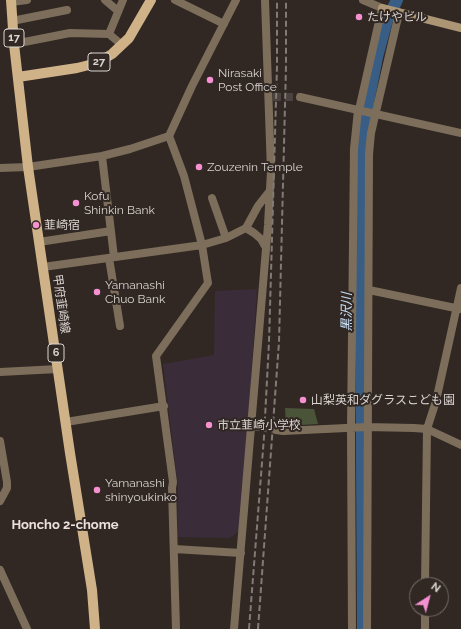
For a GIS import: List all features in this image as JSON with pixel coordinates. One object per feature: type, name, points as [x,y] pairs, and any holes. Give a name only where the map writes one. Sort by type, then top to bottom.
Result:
[{"type":"main road","name":"27","points":[[18,77],[77,68],[97,63],[112,54],[122,45],[135,29],[151,0]]},
{"type":"main road","name":"17","points":[[11,1],[18,77]]},
{"type":"main road","name":"甲府韮崎線","points":[[18,77],[28,167],[92,590],[95,629]]},
{"type":"street","points":[[11,1],[27,0]]},
{"type":"street","points":[[105,0],[118,11]]},
{"type":"street","points":[[109,34],[123,0]]},
{"type":"street","points":[[175,0],[224,24]]},
{"type":"street","points":[[176,629],[173,482],[164,406],[156,356],[208,282],[202,245],[184,176],[169,136],[192,86],[236,0]]},
{"type":"street","points":[[234,629],[270,191],[271,97],[265,0]]},
{"type":"street","points":[[364,0],[382,8],[399,13],[461,28]]},
{"type":"street","points":[[352,629],[351,428],[354,149],[359,110],[382,8]]},
{"type":"street","points":[[12,21],[67,10]]},
{"type":"street","points":[[367,629],[367,427],[370,133],[399,13]]},
{"type":"street","points":[[14,44],[70,33],[109,34],[122,45]]},
{"type":"street","points":[[300,97],[461,133]]},
{"type":"street","points":[[0,168],[28,167],[102,156],[130,149],[169,136]]},
{"type":"street","points":[[102,156],[120,326]]},
{"type":"street","points":[[43,267],[202,245],[226,238],[246,228],[258,206],[270,191]]},
{"type":"street","points":[[212,198],[226,238]]},
{"type":"street","points":[[246,228],[254,233],[265,246]]},
{"type":"street","points":[[39,242],[111,230]]},
{"type":"street","points":[[425,577],[427,429],[436,401],[459,308],[461,288]]},
{"type":"street","points":[[369,290],[459,308]]},
{"type":"street","points":[[0,372],[58,369]]},
{"type":"street","points":[[66,422],[164,406]]},
{"type":"street","points":[[251,426],[260,427]]},
{"type":"street","points":[[276,430],[283,431],[367,427],[427,429],[461,445]]},
{"type":"street","points":[[0,441],[7,488],[0,501]]},
{"type":"street","points":[[174,549],[241,553]]},
{"type":"street","points":[[0,570],[27,629]]},
{"type":"street","points":[[424,629],[425,617]]},
{"type":"shaded area","name":"市立韮崎小学校","points":[[257,289],[241,530],[230,538],[177,537],[178,486],[163,364],[214,355],[215,291]]},
{"type":"green space","points":[[285,408],[314,409],[318,424],[286,426]]},
{"type":"waterway","name":"黒沢川","points":[[363,629],[361,283],[363,128],[377,57],[387,20],[397,0]]},
{"type":"tunnel","points":[[273,97],[300,97]]},
{"type":"tunnel","points":[[260,427],[276,430]]},
{"type":"railway","points":[[249,629],[264,437],[269,342],[277,66],[277,0]]},
{"type":"railway","points":[[258,629],[279,342],[286,66],[286,0]]},
{"type":"place","name":"たけやビル","points":[[359,17]]},
{"type":"place","name":"Nirasaki Post Office","points":[[210,80]]},
{"type":"place","name":"Zouzenin Temple","points":[[199,167]]},
{"type":"place","name":"Kofu Shinkin Bank","points":[[76,203]]},
{"type":"place","name":"韮崎宿","points":[[36,225]]},
{"type":"place","name":"Yamanashi Chuo Bank","points":[[97,292]]},
{"type":"place","name":"山梨英和ダグラスこども園","points":[[303,400]]},
{"type":"place","name":"市立韮崎小学校","points":[[209,425]]},
{"type":"place","name":"Yamanashi shinyoukinko","points":[[97,490]]},
{"type":"district","name":"Honcho 2-chome","points":[[65,525]]}]
